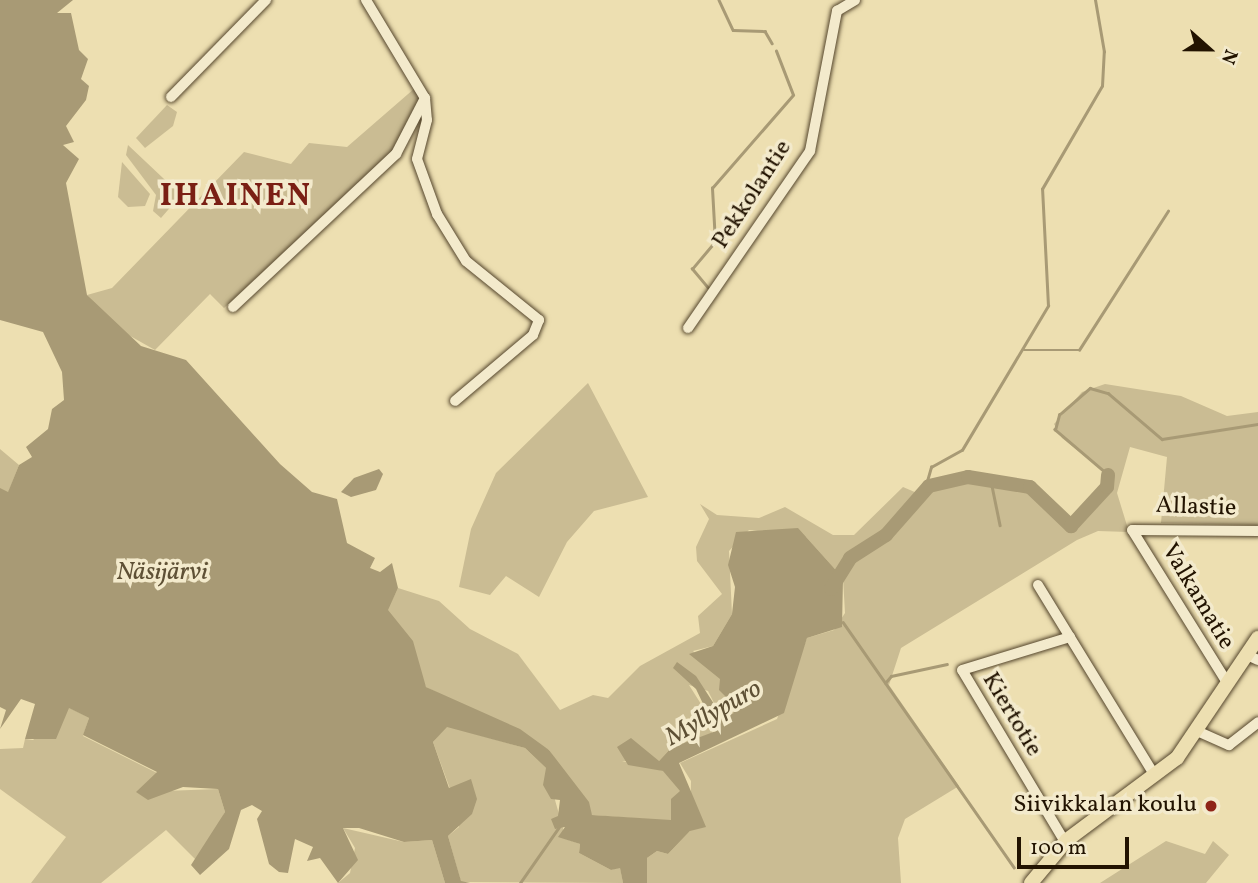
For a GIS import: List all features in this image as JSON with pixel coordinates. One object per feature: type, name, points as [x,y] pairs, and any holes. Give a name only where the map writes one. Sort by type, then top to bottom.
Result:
[{"type":"main road","points":[[1031,883],[1065,842],[1155,776],[1197,731],[1228,684],[1252,658],[1258,638]]},
{"type":"street","points":[[170,97],[266,0]]},
{"type":"street","points":[[366,0],[425,98],[427,120],[417,159],[437,214],[466,261],[539,320],[534,335],[455,401]]},
{"type":"street","name":"Pekkolantie","points":[[688,328],[810,151],[837,11],[855,0]]},
{"type":"street","points":[[233,307],[396,154],[425,98]]},
{"type":"street","name":"Allastie","points":[[1132,530],[1258,531]]},
{"type":"street","name":"Valkamatie","points":[[1132,530],[1228,684]]},
{"type":"street","points":[[1038,585],[1155,776]]},
{"type":"street","name":"Kiertotie","points":[[1065,842],[962,670],[1070,638]]},
{"type":"street","points":[[1197,731],[1229,745],[1258,722]]},
{"type":"shaded area","points":[[415,88],[420,100],[394,149],[224,308],[210,294],[155,350],[116,328],[87,295],[112,288],[244,152],[291,164],[309,143],[347,147]]},
{"type":"shaded area","points":[[167,105],[177,112],[173,126],[145,148],[136,138]]},
{"type":"shaded area","points":[[128,145],[181,195],[161,218],[153,211],[156,195],[126,155]]},
{"type":"shaded area","points":[[122,162],[150,194],[145,206],[128,207],[118,197]]},
{"type":"shaded area","points":[[588,383],[648,497],[594,511],[567,542],[539,597],[506,576],[490,595],[459,587],[471,529],[496,473]]},
{"type":"shaded area","points":[[1105,384],[1181,396],[1227,416],[1258,412],[1258,525],[1161,523],[1167,457],[1130,447],[1117,493],[1129,532],[1098,531],[1077,540],[901,648],[889,685],[959,786],[905,819],[898,838],[901,883],[647,883],[642,871],[647,858],[657,851],[668,854],[690,831],[691,781],[680,763],[777,719],[807,638],[834,630],[845,613],[843,578],[806,537],[749,530],[729,551],[732,614],[713,646],[693,651],[721,679],[735,706],[733,715],[716,707],[708,691],[689,685],[713,723],[712,735],[671,748],[659,761],[622,761],[664,771],[681,791],[671,821],[592,815],[549,750],[426,687],[387,610],[398,588],[439,601],[470,629],[518,654],[560,710],[593,695],[608,698],[640,666],[700,633],[698,616],[722,594],[697,561],[696,547],[709,519],[700,504],[717,515],[759,518],[785,507],[833,535],[854,535],[903,487],[917,493],[968,477],[1030,487],[1071,526],[1107,487],[1108,475],[1062,438],[1054,424],[1082,392]]},
{"type":"shaded area","points":[[0,449],[19,465],[8,493],[0,582]]},
{"type":"shaded area","points":[[68,707],[89,718],[83,736],[157,773],[137,792],[218,789],[225,812],[197,861],[166,830],[101,883],[31,883],[66,837],[0,789],[0,749],[23,748],[25,739],[33,740]]},
{"type":"shaded area","points":[[447,726],[525,748],[546,768],[566,839],[580,844],[579,853],[611,870],[620,867],[623,883],[461,882],[448,836],[459,827],[459,786],[450,789],[433,742]]},
{"type":"shaded area","points":[[343,828],[404,842],[432,840],[445,883],[338,883],[350,873],[355,848]]},
{"type":"shaded area","points":[[1166,841],[1205,854],[1213,841],[1229,855],[1206,883],[1100,883]]},
{"type":"water","name":"Näsijärvi","points":[[0,0],[73,0],[57,13],[71,13],[79,50],[88,59],[81,79],[89,86],[86,100],[66,126],[74,142],[63,145],[79,159],[66,183],[87,295],[141,346],[186,360],[280,464],[312,492],[337,499],[347,543],[375,558],[370,568],[380,572],[392,563],[398,588],[388,610],[413,641],[426,687],[520,729],[549,750],[589,802],[592,815],[671,820],[671,799],[680,791],[663,771],[628,765],[617,747],[631,738],[659,761],[671,748],[716,731],[696,689],[673,668],[677,662],[696,676],[716,707],[733,714],[735,706],[719,690],[720,679],[689,654],[713,646],[732,614],[735,587],[728,565],[736,532],[798,528],[843,578],[842,627],[807,638],[784,713],[679,763],[706,827],[690,831],[668,854],[657,851],[647,858],[647,883],[623,883],[620,868],[611,870],[579,853],[580,844],[558,837],[565,827],[555,829],[551,819],[558,816],[560,800],[551,799],[543,785],[546,768],[525,748],[447,727],[433,742],[449,788],[471,779],[477,799],[472,814],[448,836],[461,881],[470,883],[445,883],[432,840],[404,842],[359,828],[343,828],[358,860],[338,883],[320,858],[307,861],[313,847],[295,839],[288,873],[279,872],[269,864],[257,819],[262,811],[252,805],[241,810],[229,849],[200,875],[191,865],[225,812],[218,789],[183,787],[148,800],[136,792],[157,772],[83,735],[89,718],[69,708],[56,739],[25,739],[35,704],[21,699],[0,729],[6,710],[0,707],[0,488],[8,492],[19,465],[32,457],[26,447],[48,429],[52,409],[64,400],[62,372],[43,332],[0,320]]},
{"type":"water","points":[[379,469],[383,474],[376,490],[351,497],[341,492],[354,478]]},
{"type":"waterway","points":[[719,0],[733,30],[765,31],[772,43]]},
{"type":"waterway","points":[[925,488],[931,467],[962,450],[1048,306],[1042,189],[1102,86],[1104,52],[1095,0]]},
{"type":"waterway","points":[[708,288],[692,269],[715,242],[712,188],[793,95],[776,51]]},
{"type":"waterway","points":[[1024,350],[1079,350],[1168,211]]},
{"type":"waterway","name":"Myllypuro","points":[[1108,475],[1055,430],[1059,415],[1090,388],[1108,393],[1162,439],[1258,424]]},
{"type":"waterway","name":"Myllypuro","points":[[831,589],[850,558],[886,535],[929,486],[968,477],[1030,487],[1071,526],[1107,487],[1108,475]]},
{"type":"waterway","points":[[991,481],[1000,525]]},
{"type":"waterway","points":[[843,622],[1014,867]]},
{"type":"waterway","points":[[885,683],[891,676],[947,664]]},
{"type":"waterway","points":[[520,883],[559,827]]},
{"type":"place","name":"Siivikkalan koulu","points":[[1211,806]]},
{"type":"district","name":"IHAINEN","points":[[236,197]]}]
